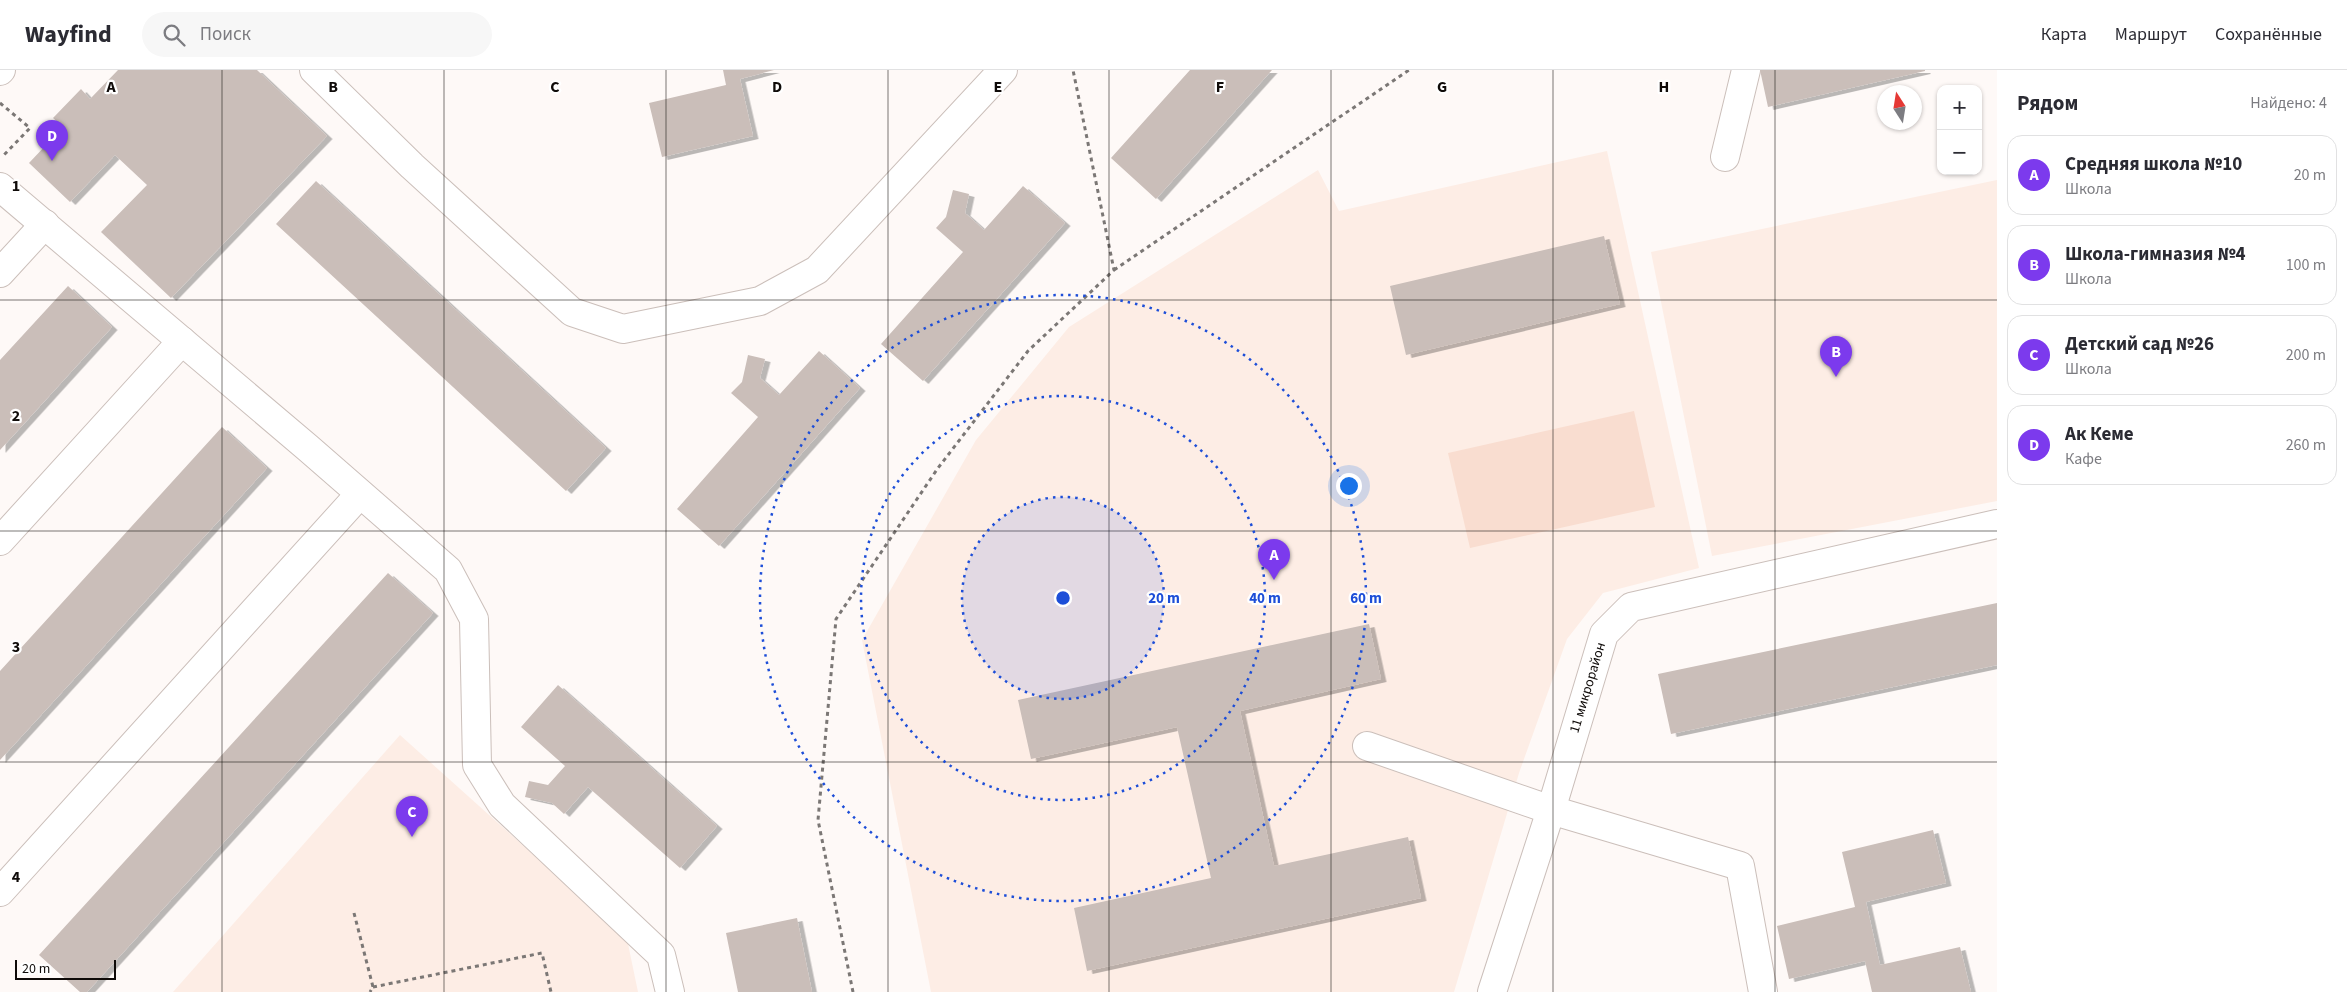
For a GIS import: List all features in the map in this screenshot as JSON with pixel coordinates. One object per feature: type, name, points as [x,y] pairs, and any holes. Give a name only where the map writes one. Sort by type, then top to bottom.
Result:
[{"type":"lane","points":[[314,70],[412,166],[572,312],[623,329],[760,301],[817,270],[1003,70]]},
{"type":"lane","points":[[1725,157],[1746,70]]},
{"type":"lane","points":[[0,187],[448,570],[474,619],[477,765],[502,805],[661,955],[670,992]]},
{"type":"lane","points":[[0,273],[45,224]]},
{"type":"lane","points":[[0,541],[182,341]]},
{"type":"lane","points":[[0,892],[360,494]]},
{"type":"lane","name":"11 микрорайон","points":[[1492,992],[1604,634],[1631,607],[1997,524]]},
{"type":"lane","points":[[1367,746],[1550,810],[1740,866],[1763,992]]},
{"type":"path","points":[[1073,70],[1114,270]]},
{"type":"path","points":[[853,992],[818,820],[836,619],[938,468],[1028,351],[1114,270],[1409,70]]},
{"type":"path","points":[[0,103],[30,128],[0,160]]},
{"type":"path","points":[[354,913],[373,986],[370,992]]},
{"type":"path","points":[[373,986],[542,953],[551,992]]},
{"type":"shaded area","points":[[1607,151],[1699,568],[1603,593],[1567,639],[1519,773],[1454,992],[931,992],[862,640],[976,440],[1069,327],[1318,170],[1339,211]]},
{"type":"shaded area","points":[[1997,180],[1997,501],[1712,556],[1651,252]]},
{"type":"shaded area","points":[[1634,411],[1655,507],[1470,548],[1448,453]]},
{"type":"shaded area","points":[[400,735],[627,939],[638,992],[173,992]]},
{"type":"building","points":[[118,70],[257,70],[327,136],[171,298],[101,232],[147,185],[115,155],[70,202],[29,163],[63,127],[53,118],[81,89],[90,99]]},
{"type":"building","points":[[723,70],[774,70],[740,79],[753,136],[662,157],[649,103],[726,85]]},
{"type":"building","points":[[1190,70],[1272,70],[1156,199],[1111,158]]},
{"type":"building","points":[[1760,70],[1925,70],[1925,71],[1768,107]]},
{"type":"building","points":[[316,181],[606,448],[566,491],[276,224]]},
{"type":"building","points":[[1023,186],[1065,223],[923,381],[881,344],[963,252],[936,228],[946,217],[953,190],[969,194],[965,213],[984,230]]},
{"type":"building","points":[[1604,236],[1620,304],[1406,355],[1390,286]]},
{"type":"building","points":[[68,286],[112,327],[0,450],[0,360]]},
{"type":"building","points":[[819,351],[860,388],[719,546],[677,509],[758,417],[731,393],[742,382],[748,355],[765,359],[760,378],[779,395]]},
{"type":"building","points":[[222,427],[267,468],[0,760],[0,671]]},
{"type":"building","points":[[388,573],[433,613],[87,992],[80,992],[39,955]]},
{"type":"building","points":[[1997,603],[1997,665],[1671,734],[1658,674]]},
{"type":"building","points":[[1369,624],[1381,679],[1240,711],[1274,866],[1408,837],[1421,898],[1087,971],[1074,908],[1211,878],[1177,727],[1031,759],[1018,700]]},
{"type":"building","points":[[558,685],[717,826],[680,868],[588,787],[564,814],[552,803],[525,797],[529,781],[548,785],[565,766],[521,727]]},
{"type":"building","points":[[1933,830],[1946,883],[1866,902],[1880,965],[1960,947],[1971,992],[1872,992],[1865,961],[1789,979],[1777,926],[1855,907],[1842,852]]},
{"type":"building","points":[[797,918],[812,992],[738,992],[726,933]]},
{"type":"place","name":"Ак Кеме","points":[[52,161]]},
{"type":"place","name":"Школа-гимназия №4","points":[[1836,377]]},
{"type":"place","name":"Средняя школа №10","points":[[1274,580]]},
{"type":"place","name":"Детский сад №26","points":[[412,837]]}]
